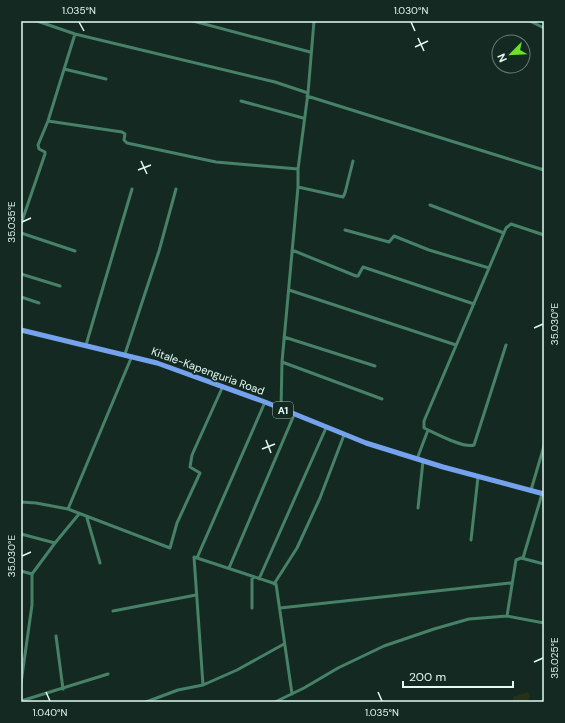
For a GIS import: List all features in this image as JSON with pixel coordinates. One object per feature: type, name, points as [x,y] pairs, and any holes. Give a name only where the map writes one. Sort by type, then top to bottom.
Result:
[{"type":"highway","name":"Kitale-Kapenguria Road","points":[[21,330],[132,356],[223,386],[344,435],[423,461],[543,494]]},
{"type":"street","points":[[38,21],[75,34],[274,82],[307,95],[544,170]]},
{"type":"street","points":[[54,26],[55,21]]},
{"type":"street","points":[[193,21],[310,52]]},
{"type":"street","points":[[281,409],[282,362],[298,187],[298,169],[314,21]]},
{"type":"street","points":[[530,21],[544,28]]},
{"type":"street","points":[[21,224],[45,154],[45,152],[39,148],[38,145],[48,121],[75,34]]},
{"type":"street","points":[[64,69],[106,79]]},
{"type":"street","points":[[241,101],[304,118]]},
{"type":"street","points":[[48,121],[122,132],[125,134],[124,140],[127,143],[216,162],[298,169]]},
{"type":"street","points":[[298,187],[343,197],[353,162]]},
{"type":"street","points":[[125,354],[159,250],[176,189]]},
{"type":"street","points":[[86,345],[132,190]]},
{"type":"street","points":[[430,205],[504,233]]},
{"type":"street","points":[[506,345],[474,445],[471,446],[456,442],[428,430],[423,426],[504,233],[511,224],[544,235]]},
{"type":"street","points":[[345,230],[389,242],[394,236],[428,250],[489,268]]},
{"type":"street","points":[[21,233],[75,251]]},
{"type":"street","points":[[292,250],[356,276],[358,276],[363,267],[474,304]]},
{"type":"street","points":[[21,274],[60,286]]},
{"type":"street","points":[[289,290],[456,345]]},
{"type":"street","points":[[21,297],[39,303]]},
{"type":"street","points":[[284,337],[375,366]]},
{"type":"street","points":[[68,509],[132,356]]},
{"type":"street","points":[[282,362],[382,399]]},
{"type":"street","points":[[21,502],[36,503],[68,509],[87,518],[170,548],[177,523],[200,473],[190,467],[192,455],[223,386]]},
{"type":"street","points":[[203,685],[194,557],[197,558],[265,402]]},
{"type":"street","points":[[229,568],[294,415]]},
{"type":"street","points":[[259,579],[326,428]]},
{"type":"street","points":[[417,459],[428,430]]},
{"type":"street","points":[[274,584],[297,548],[320,498],[344,435]]},
{"type":"street","points":[[531,490],[544,446]]},
{"type":"street","points":[[418,508],[423,461]]},
{"type":"street","points":[[470,540],[478,476]]},
{"type":"street","points":[[523,558],[543,494]]},
{"type":"street","points":[[21,683],[32,605],[32,574],[54,543],[79,514]]},
{"type":"street","points":[[87,518],[100,563]]},
{"type":"street","points":[[21,534],[54,543]]},
{"type":"street","points":[[197,558],[276,584],[292,694]]},
{"type":"street","points":[[507,616],[511,583],[516,560],[523,558],[544,564]]},
{"type":"street","points":[[21,571],[32,574]]},
{"type":"street","points":[[252,576],[252,608]]},
{"type":"street","points":[[280,608],[511,583]]},
{"type":"street","points":[[113,611],[196,595]]},
{"type":"street","points":[[275,702],[338,668],[384,646],[469,619],[507,616],[544,623]]},
{"type":"street","points":[[56,636],[63,689]]},
{"type":"street","points":[[146,702],[178,690],[203,685],[237,670],[284,644]]},
{"type":"street","points":[[21,701],[108,674]]},
{"type":"green space","points":[[528,692],[530,697],[527,702],[513,702],[513,697]]}]
